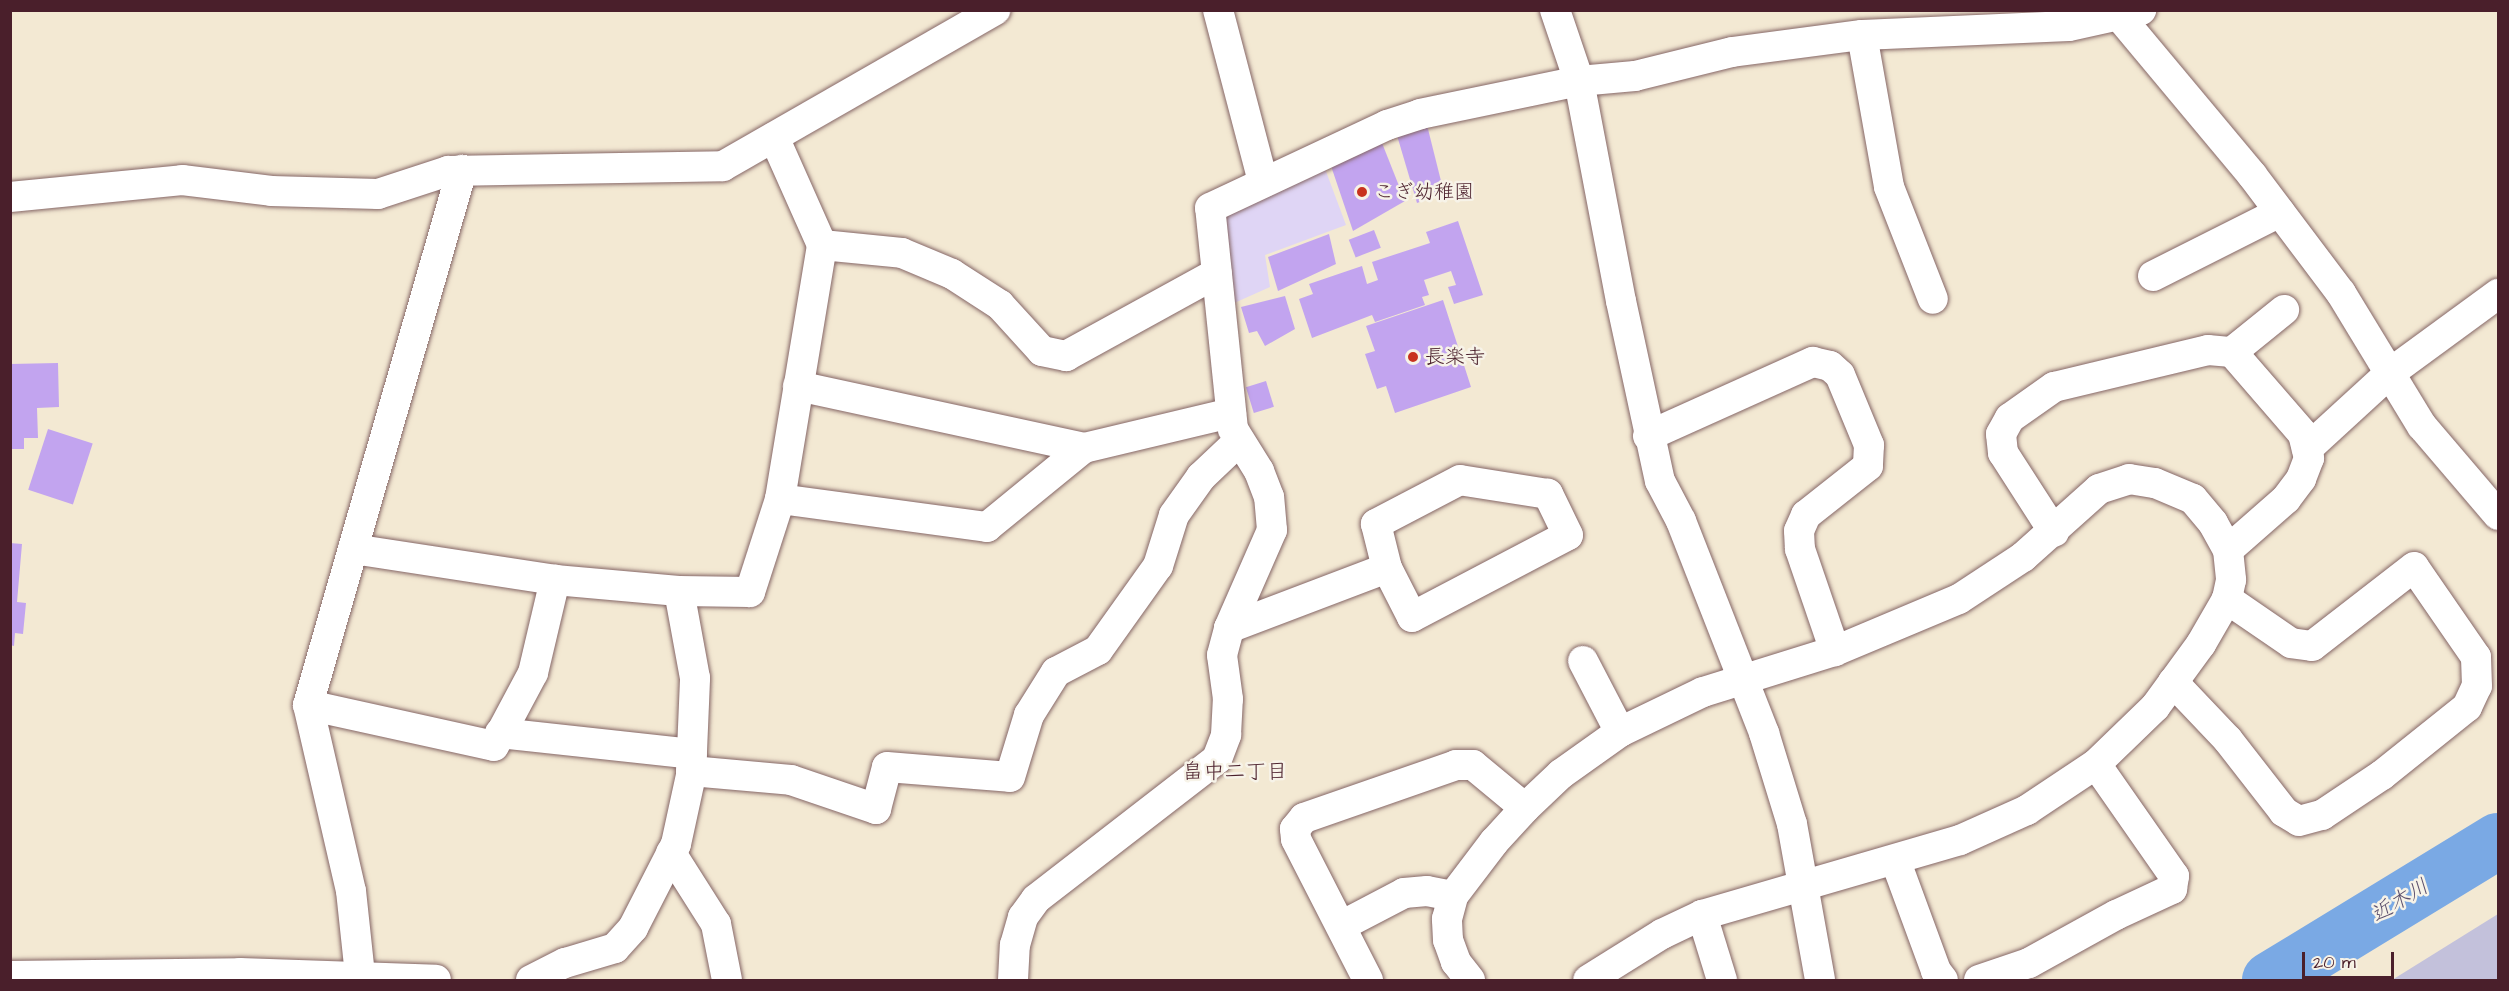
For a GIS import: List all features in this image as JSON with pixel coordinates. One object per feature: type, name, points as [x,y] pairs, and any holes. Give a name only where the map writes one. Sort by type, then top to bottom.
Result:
[{"type":"street","points":[[10,197],[182,180],[271,191],[378,194],[448,171],[723,166],[995,10]]},
{"type":"street","points":[[1218,10],[1263,182]]},
{"type":"street","points":[[1555,10],[1579,81],[1648,436],[1660,481],[1745,677],[1792,824],[1820,981]]},
{"type":"street","points":[[1013,981],[1015,945],[1023,917],[1036,899],[1217,759],[1226,735],[1227,699],[1222,655],[1229,628],[1272,530],[1269,497],[1259,471],[1238,442],[1231,413],[1210,208],[1263,182],[1420,114],[1579,81],[1635,76],[1732,52],[1862,35],[2069,26],[2130,14],[2341,293],[2422,426],[2499,515]]},
{"type":"street","points":[[1862,35],[1889,187],[1933,299]]},
{"type":"street","points":[[353,549],[555,580],[679,591],[750,592],[780,499],[822,245],[774,136]]},
{"type":"street","points":[[360,975],[351,891],[308,705],[462,170]]},
{"type":"street","points":[[2153,276],[2280,212]]},
{"type":"street","points":[[822,245],[902,253],[952,274],[1000,305],[1042,351],[1066,356],[1217,273]]},
{"type":"street","points":[[2307,449],[2390,373],[2499,294]]},
{"type":"street","points":[[2232,352],[2284,310]]},
{"type":"street","points":[[2054,532],[2003,453],[2001,434],[2010,418],[2054,387],[2208,350],[2232,352],[2282,406],[2303,434],[2309,458],[2301,479],[2286,499],[2228,550]]},
{"type":"street","points":[[1648,436],[1813,362],[1830,366],[1840,375],[1869,445],[1868,466],[1806,515],[1799,531],[1800,549],[1835,651]]},
{"type":"street","points":[[798,386],[1084,448],[1231,413]]},
{"type":"street","points":[[500,733],[692,762],[791,780],[876,809],[887,767],[1010,777],[1029,715],[1056,672],[1098,650],[1158,566],[1174,514],[1200,477],[1238,442]]},
{"type":"street","points":[[780,499],[987,527],[1084,448]]},
{"type":"street","points":[[1470,981],[1456,962],[1448,940],[1447,919],[1453,896],[1494,842],[1525,808],[1561,774],[1620,732],[1666,707],[1745,677],[1835,651],[1959,599],[2054,532],[2099,489],[2129,479],[2156,483],[2193,499],[2213,523],[2228,550],[2231,580],[2227,599],[2173,682],[2128,735],[2096,764],[2027,810],[1960,840],[1896,862],[1702,915],[1662,934],[1588,981]]},
{"type":"street","points":[[1460,480],[1548,494],[1568,535],[1412,617],[1388,568],[1376,524],[1460,480]]},
{"type":"street","points":[[2173,682],[2228,740],[2284,812],[2299,822],[2322,815],[2382,775],[2467,707],[2477,686],[2476,657],[2414,567],[2312,646],[2291,643],[2227,599]]},
{"type":"street","points":[[1229,628],[1388,568]]},
{"type":"street","points":[[308,705],[494,746],[533,673],[555,580]]},
{"type":"street","points":[[531,981],[565,963],[615,948],[633,928],[671,853],[692,762],[695,678],[679,591]]},
{"type":"street","points":[[1583,662],[1620,732]]},
{"type":"street","points":[[1979,981],[2029,963],[2125,910],[2172,889],[2174,876],[2096,764]]},
{"type":"street","points":[[1368,981],[1296,839],[1295,829],[1304,818],[1456,765],[1473,765],[1525,808]]},
{"type":"street","points":[[671,853],[716,924],[727,981]]},
{"type":"street","points":[[1896,862],[1936,970],[1943,981]]},
{"type":"street","points":[[1341,926],[1404,893],[1427,891],[1453,896]]},
{"type":"street","points":[[1702,915],[1722,981]]},
{"type":"street","points":[[10,976],[360,975],[436,981]]},
{"type":"shaded area","points":[[1324,166],[1346,225],[1265,255],[1270,287],[1232,304],[1221,214]]},
{"type":"shaded area","points":[[2498,914],[2498,980],[2392,980]]},
{"type":"building","points":[[1427,125],[1444,193],[1417,203],[1396,132]]},
{"type":"building","points":[[1382,143],[1405,201],[1353,231],[1330,163]]},
{"type":"building","points":[[1458,221],[1483,295],[1454,304],[1448,287],[1456,285],[1451,271],[1424,280],[1429,295],[1422,297],[1425,305],[1375,322],[1372,315],[1312,338],[1299,299],[1313,294],[1309,284],[1362,266],[1367,284],[1378,280],[1372,262],[1430,243],[1426,232]]},
{"type":"building","points":[[1374,230],[1381,248],[1356,257],[1349,240]]},
{"type":"building","points":[[1329,234],[1336,264],[1278,291],[1268,257]]},
{"type":"building","points":[[1285,296],[1295,329],[1265,346],[1257,331],[1249,333],[1241,307]]},
{"type":"building","points":[[1443,300],[1471,387],[1395,413],[1386,386],[1377,389],[1365,354],[1375,351],[1366,326]]},
{"type":"building","points":[[58,363],[59,407],[37,408],[38,438],[24,438],[24,449],[10,449],[10,364]]},
{"type":"building","points":[[1266,381],[1274,407],[1254,413],[1246,387]]},
{"type":"building","points":[[48,429],[93,444],[73,504],[28,490]]},
{"type":"building","points":[[10,543],[22,544],[17,602],[26,603],[23,634],[15,633],[14,646],[10,645]]},
{"type":"waterway","name":"近木川","points":[[2270,980],[2498,841]]},
{"type":"place","name":"こぎ幼稚園","points":[[1362,192]]},
{"type":"place","name":"長楽寺","points":[[1413,357]]},
{"type":"district","name":"畠中二丁目","points":[[1235,772]]}]
